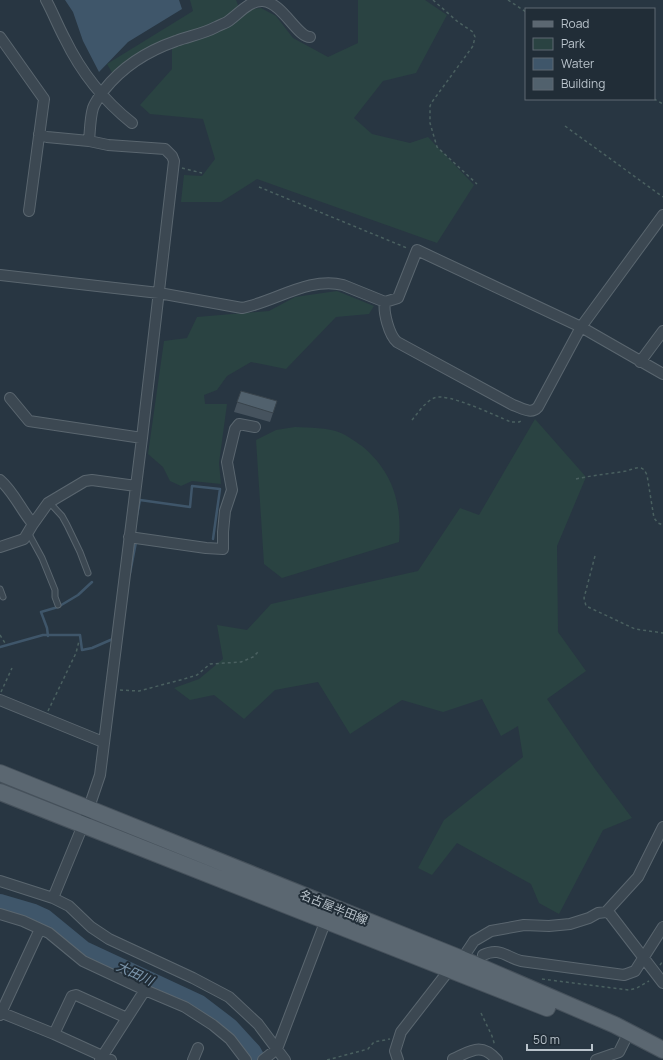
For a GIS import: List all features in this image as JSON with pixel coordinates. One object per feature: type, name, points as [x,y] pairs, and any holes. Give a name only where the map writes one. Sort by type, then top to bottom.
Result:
[{"type":"main road","name":"名古屋半田線","points":[[0,773],[88,808],[456,964],[606,1031],[641,1048],[661,1060]]},
{"type":"main road","name":"名古屋半田線","points":[[0,792],[326,920],[529,989],[615,1025],[663,1050]]},
{"type":"street","points":[[46,0],[76,60],[94,86],[132,122]]},
{"type":"street","points":[[89,141],[93,109],[101,94],[119,73],[145,54],[174,41],[213,29],[227,22],[248,6],[261,1],[274,6],[290,19],[303,35],[310,37]]},
{"type":"street","points":[[0,37],[44,99],[29,211]]},
{"type":"street","points":[[39,134],[47,138],[89,141],[108,145],[165,149],[172,156],[174,161],[142,438],[100,775],[83,825],[53,898]]},
{"type":"street","points":[[385,302],[384,307],[390,334],[397,342],[513,404],[529,411],[535,410],[581,327],[663,215]]},
{"type":"street","points":[[0,275],[159,294],[242,308],[255,306],[295,290],[322,284],[337,283],[385,302],[398,298],[417,250],[581,327],[663,374]]},
{"type":"street","points":[[640,362],[663,331]]},
{"type":"street","points":[[10,398],[29,421],[142,438]]},
{"type":"street","points":[[130,537],[223,549],[225,511],[232,490],[227,462],[235,429],[238,424],[255,427]]},
{"type":"street","points":[[0,480],[9,489],[26,516],[33,524]]},
{"type":"street","points":[[0,547],[24,539],[42,510],[49,502],[85,482],[92,480],[136,486]]},
{"type":"street","points":[[0,700],[103,742]]},
{"type":"street","points":[[606,912],[638,877],[663,827]]},
{"type":"street","points":[[0,881],[53,898],[69,906],[91,927],[109,940],[193,978],[229,997],[258,1024],[284,1060]]},
{"type":"street","points":[[398,1060],[394,1051],[401,1032],[474,941],[491,931],[524,924],[550,926],[570,924],[589,918],[598,913],[606,912],[610,914],[663,983]]},
{"type":"street","points":[[0,914],[49,933],[83,961],[184,1007],[213,1025],[230,1039],[246,1060]]},
{"type":"street","points":[[265,1059],[277,1049],[326,920]]},
{"type":"street","points":[[483,955],[498,951],[512,959],[521,961],[624,975],[635,971],[663,928]]},
{"type":"street","points":[[40,929],[0,1013],[54,1034],[105,1059],[127,1018],[145,990]]},
{"type":"street","points":[[54,1034],[72,996],[76,995],[127,1018]]},
{"type":"street","points":[[596,1060],[619,1052],[625,1040]]},
{"type":"street","points":[[193,1060],[198,1048]]},
{"type":"street","points":[[453,1059],[473,1050],[481,1049],[496,1059]]},
{"type":"lane","points":[[49,502],[62,516],[67,525],[88,573]]},
{"type":"lane","points":[[26,534],[30,536],[42,558],[55,590],[55,597],[58,604]]},
{"type":"lane","points":[[0,589],[3,597]]},
{"type":"path","points":[[433,0],[472,32],[475,37],[473,46],[432,102],[430,106],[430,123],[436,147],[477,184]]},
{"type":"path","points":[[508,0],[525,11]]},
{"type":"path","points":[[565,126],[663,197]]},
{"type":"path","points":[[174,167],[202,173]]},
{"type":"path","points":[[259,187],[416,252]]},
{"type":"path","points":[[412,420],[433,398],[440,396],[464,403],[511,422],[519,422],[524,419],[529,411]]},
{"type":"path","points":[[576,479],[642,468],[645,470],[647,475],[654,518],[658,524],[663,524]]},
{"type":"path","points":[[595,556],[584,598],[586,606],[636,629],[663,633]]},
{"type":"path","points":[[0,635],[5,643]]},
{"type":"path","points":[[44,718],[76,653],[79,641]]},
{"type":"path","points":[[110,690],[139,691],[197,675],[210,664],[240,662],[253,657],[259,651]]},
{"type":"path","points":[[0,693],[12,668]]},
{"type":"path","points":[[529,989],[533,981],[538,979],[629,990],[644,985],[650,981],[663,961]]},
{"type":"path","points":[[480,1013],[492,1036],[498,1052],[496,1059]]},
{"type":"path","points":[[327,1060],[368,1049],[374,1042],[391,1039],[398,1041]]},
{"type":"green space","points":[[190,0],[236,0],[240,10],[261,8],[276,16],[293,38],[328,57],[358,43],[358,0],[425,0],[447,15],[416,73],[383,81],[354,118],[372,134],[410,143],[428,137],[474,185],[437,243],[257,179],[221,202],[181,202],[184,175],[202,176],[215,159],[203,119],[150,114],[140,105],[172,69],[172,40],[114,76],[107,64],[193,11]]},
{"type":"green space","points":[[337,291],[374,306],[369,314],[336,317],[286,369],[251,362],[227,376],[217,390],[204,395],[205,404],[227,404],[219,463],[221,484],[192,481],[181,486],[170,481],[163,467],[148,454],[164,341],[187,338],[197,317],[269,311],[295,297]]},
{"type":"green space","points":[[535,419],[586,477],[557,546],[558,632],[586,671],[547,699],[595,769],[632,818],[603,830],[559,914],[539,903],[531,884],[457,843],[432,875],[418,868],[444,820],[523,757],[518,726],[501,736],[482,699],[443,712],[402,700],[350,734],[318,682],[275,690],[244,719],[214,695],[190,700],[174,688],[199,679],[223,659],[217,625],[247,630],[271,604],[418,571],[460,508],[479,515]]},
{"type":"green space","points":[[295,427],[336,431],[349,437],[373,456],[388,478],[397,501],[400,528],[399,542],[282,578],[264,564],[256,440],[276,430]]},
{"type":"water","points":[[65,0],[179,0],[182,9],[128,42],[99,72],[83,41],[73,12]]},
{"type":"building","points":[[241,391],[277,401],[273,413],[237,402]]},
{"type":"waterway","points":[[137,515],[140,500],[190,507],[192,486],[220,489],[213,539]]},
{"type":"waterway","points":[[130,573],[136,542]]},
{"type":"waterway","points":[[48,636],[47,628],[41,612],[58,607],[78,595],[92,582]]},
{"type":"waterway","points":[[0,647],[43,635],[80,635],[82,650],[92,648],[115,638]]},
{"type":"waterway","name":"大田川","points":[[0,902],[34,912],[45,917],[84,949],[200,1003],[230,1026],[253,1051],[258,1060]]}]
